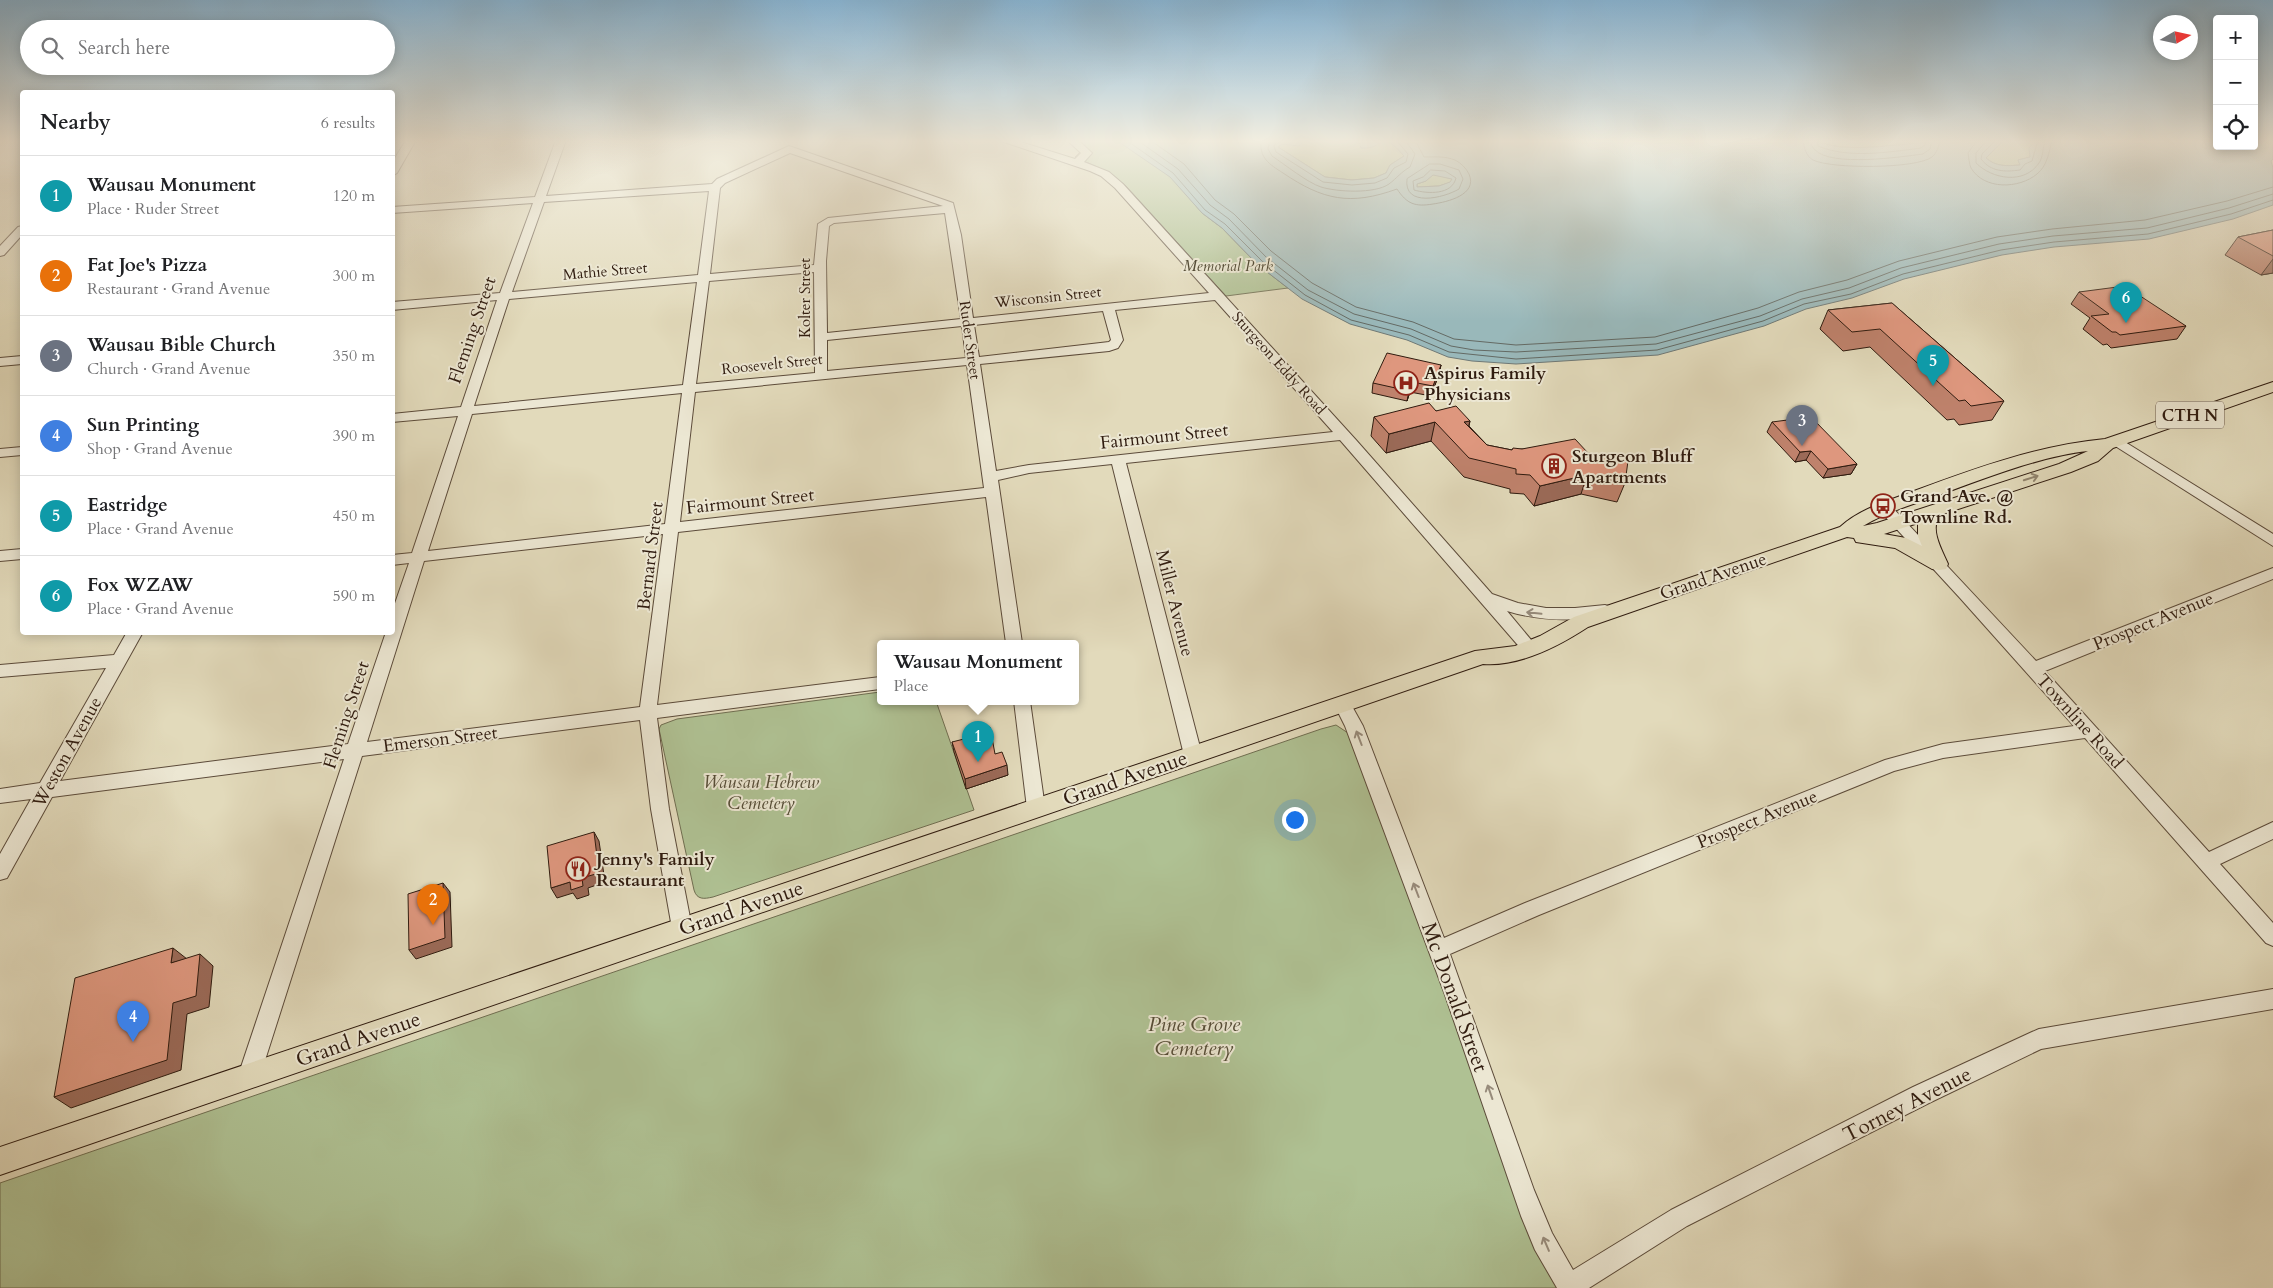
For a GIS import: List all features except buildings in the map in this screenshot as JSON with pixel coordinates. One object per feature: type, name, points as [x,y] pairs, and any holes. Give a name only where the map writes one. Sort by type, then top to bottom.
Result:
[{"type":"main road","name":"Grand Avenue","points":[[0,1161],[1482,656],[1499,657],[1524,642],[1558,637],[1581,622],[1840,533],[1861,519],[1935,488],[2025,460],[2076,447],[2112,442],[2273,387]]},
{"type":"main road","name":"Grand Avenue","points":[[1840,533],[1872,531],[2088,459],[2112,442]]},
{"type":"main road","points":[[1935,510],[1928,518],[1926,529],[1939,564]]},
{"type":"main road","points":[[1840,533],[1897,542],[1939,564]]},
{"type":"street","points":[[395,210],[538,200]]},
{"type":"street","name":"Fleming Street","points":[[395,632],[504,296],[540,200]]},
{"type":"street","name":"Bernard Street","points":[[682,928],[660,809],[648,712],[714,200]]},
{"type":"street","points":[[826,222],[950,209],[949,205],[936,200]]},
{"type":"street","name":"Sturgeon Eddy Road","points":[[1132,200],[1343,435],[1524,642]]},
{"type":"street","name":"Ruder Street","points":[[950,209],[1014,640]]},
{"type":"street","name":"Kolter Street","points":[[821,376],[820,268],[822,227],[826,222]]},
{"type":"street","points":[[0,253],[20,230]]},
{"type":"street","name":"Mathie Street","points":[[395,306],[820,268]]},
{"type":"street","name":"Wisconsin Street","points":[[820,337],[1218,296]]},
{"type":"street","name":"Roosevelt Street","points":[[395,418],[1111,347],[1116,344],[1116,340],[1108,308]]},
{"type":"street","points":[[0,362],[20,360]]},
{"type":"street","name":"Fairmount Street","points":[[395,560],[672,529],[991,484],[1029,469],[1343,435]]},
{"type":"street","points":[[2112,442],[2273,541]]},
{"type":"street","points":[[0,453],[20,451]]},
{"type":"street","name":"Miller Avenue","points":[[1118,460],[1193,755]]},
{"type":"street","name":"Townline Road","points":[[1885,508],[1939,564],[2273,937]]},
{"type":"street","points":[[0,556],[20,554]]},
{"type":"street","name":"Prospect Avenue","points":[[2033,669],[2273,573]]},
{"type":"street","points":[[1485,597],[1514,609],[1535,613],[1570,614],[1618,610]]},
{"type":"street","name":"Weston Avenue","points":[[0,872],[133,635]]},
{"type":"street","name":"Fleming Street","points":[[249,1076],[394,635]]},
{"type":"street","points":[[0,671],[119,661]]},
{"type":"street","name":"Emerson Street","points":[[0,796],[877,683]]},
{"type":"street","name":"Mc Donald Street","points":[[1342,704],[1354,726],[1438,950],[1525,1196],[1557,1270],[1570,1287]]},
{"type":"street","points":[[1023,705],[1036,808]]},
{"type":"street","name":"Prospect Avenue","points":[[1438,950],[1532,909],[1890,764],[1954,750],[2088,731]]},
{"type":"street","points":[[2206,862],[2273,830]]},
{"type":"street","name":"Torney Avenue","points":[[1570,1287],[1679,1218],[1921,1095],[2040,1039],[2273,999]]},
{"type":"green space","name":"Memorial Park","points":[[1139,200],[1191,200],[1202,213],[1222,228],[1258,265],[1288,288],[1226,296]]},
{"type":"green space","name":"Wausau Hebrew Cemetery","points":[[877,692],[877,705],[937,705],[974,810],[713,897],[699,897],[694,890],[659,729],[661,725],[677,719]]},
{"type":"green space","name":"Pine Grove Cemetery","points":[[1336,725],[1348,733],[1562,1288],[0,1288],[0,1183]]},
{"type":"water","points":[[1191,200],[2273,200],[2273,205],[2233,219],[2149,239],[2054,247],[2002,255],[1904,279],[1852,298],[1806,309],[1764,326],[1658,355],[1516,364],[1472,361],[1448,357],[1407,340],[1350,324],[1302,299],[1258,265],[1222,228],[1202,213]]},
{"type":"place","name":"Fox WZAW","points":[[2126,323]]},
{"type":"place","name":"Aspirus Family Physicians","points":[[1406,383]]},
{"type":"place","name":"Eastridge","points":[[1933,386]]},
{"type":"place","name":"Wausau Bible Church","points":[[1802,446]]},
{"type":"place","name":"Sturgeon Bluff Apartments","points":[[1554,466]]},
{"type":"place","name":"Grand Ave. @ Townline Rd.","points":[[1883,506]]},
{"type":"place","name":"Wausau Monument","points":[[978,762]]},
{"type":"place","name":"Jenny's Family Restaurant","points":[[578,869]]},
{"type":"place","name":"Fat Joe's Pizza","points":[[433,925]]},
{"type":"place","name":"Sun Printing","points":[[133,1042]]}]
